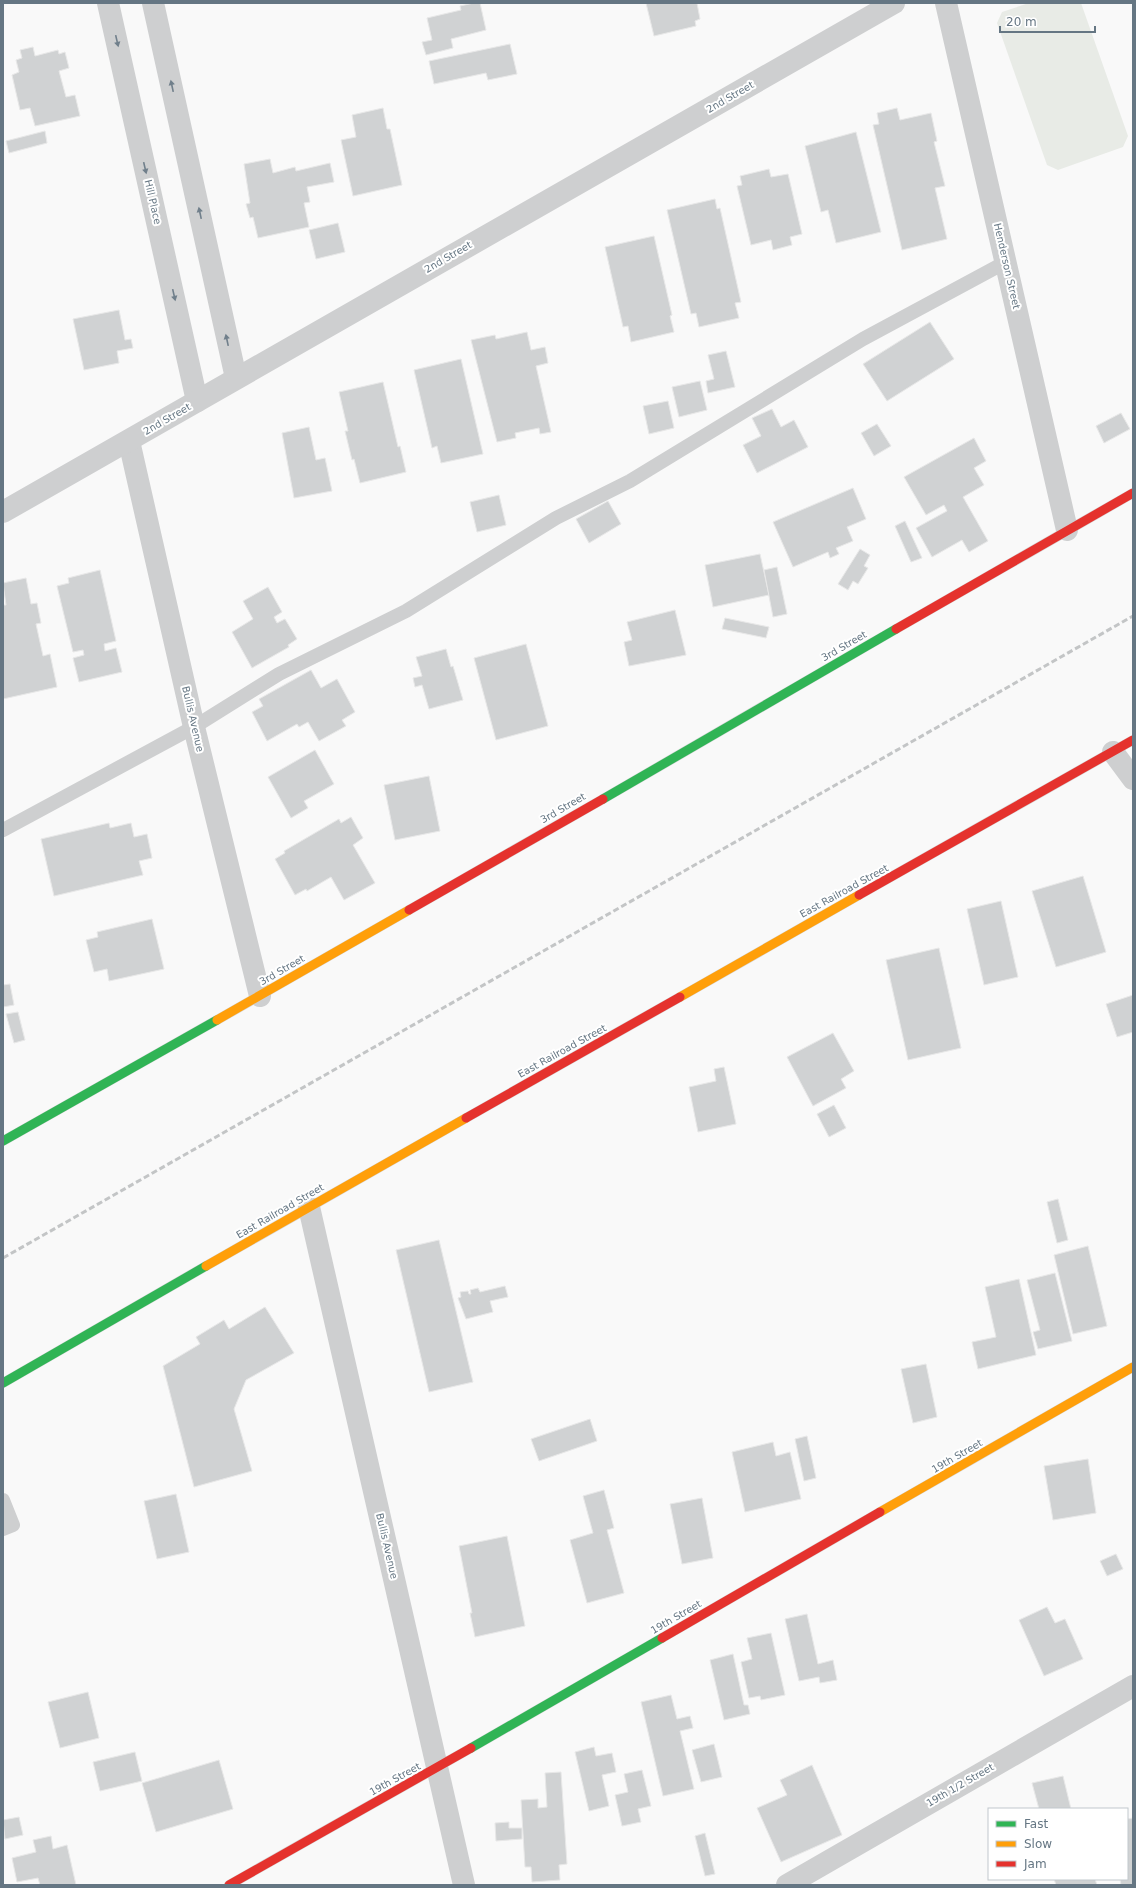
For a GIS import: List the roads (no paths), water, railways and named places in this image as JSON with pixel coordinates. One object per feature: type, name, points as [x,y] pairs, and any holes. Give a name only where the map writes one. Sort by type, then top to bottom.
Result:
[{"type":"street","name":"Hill Place","points":[[108,3],[198,401]]},
{"type":"street","points":[[153,3],[236,378]]},
{"type":"street","name":"2nd Street","points":[[3,512],[894,3]]},
{"type":"street","name":"Henderson Street","points":[[946,3],[1067,530]]},
{"type":"street","name":"Bullis Avenue","points":[[129,441],[194,727],[260,996]]},
{"type":"street","name":"3rd Street","points":[[3,1141],[260,996],[1133,493]]},
{"type":"street","name":"East Railroad Street","points":[[3,1383],[308,1207],[1133,740]]},
{"type":"street","points":[[1114,752],[1133,779]]},
{"type":"street","name":"Bullis Avenue","points":[[308,1207],[464,1885]]},
{"type":"street","name":"19th Street","points":[[229,1885],[438,1767],[1133,1367]]},
{"type":"street","name":"19th 1/2 Street","points":[[788,1885],[1133,1686]]},
{"type":"lane","points":[[3,830],[194,727],[279,674],[406,611],[556,518],[630,481],[863,339],[1006,262]]},
{"type":"lane","points":[[3,1500],[13,1525],[3,1529]]},
{"type":"railway","points":[[3,1258],[1133,616]]}]
